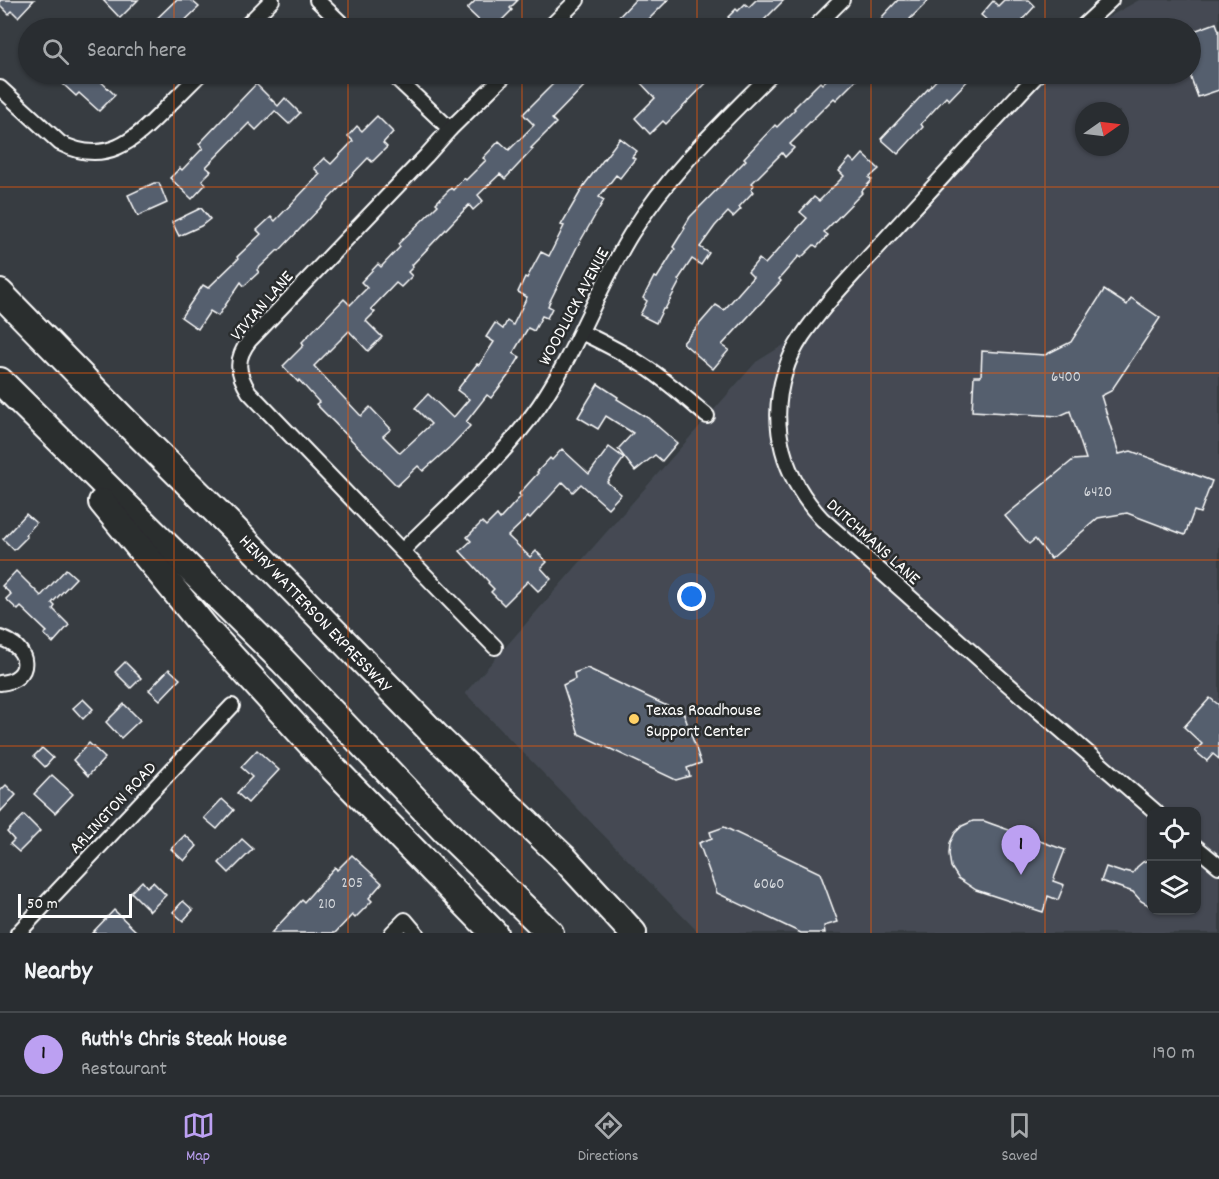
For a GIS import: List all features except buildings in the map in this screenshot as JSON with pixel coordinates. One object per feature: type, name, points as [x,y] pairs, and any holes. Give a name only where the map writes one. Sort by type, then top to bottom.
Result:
[{"type":"highway","name":"HENRY WATTERSON EXPRESSWAY","points":[[0,293],[232,526],[441,741],[563,857],[633,933]]},
{"type":"highway","points":[[6,387],[206,629],[334,769],[494,933]]},
{"type":"highway","points":[[6,387],[282,660],[444,830],[550,933]]},
{"type":"highway","points":[[563,857],[654,933]]},
{"type":"street","points":[[254,18],[272,0]]},
{"type":"street","points":[[317,0],[336,18]]},
{"type":"street","points":[[559,18],[577,0]]},
{"type":"street","points":[[824,18],[842,0]]},
{"type":"street","points":[[1092,18],[1111,0]]},
{"type":"street","points":[[0,88],[60,143],[86,153],[119,146],[140,134],[190,84]]},
{"type":"street","points":[[403,84],[450,129]]},
{"type":"street","name":"VIVIAN LANE","points":[[495,646],[249,392],[239,369],[243,348],[249,340],[496,84]]},
{"type":"street","name":"WOODLUCK AVENUE","points":[[402,551],[516,437],[540,404],[581,332],[630,236],[652,202],[689,159],[761,84]]},
{"type":"street","name":"DUTCHMANS LANE","points":[[1029,84],[849,279],[806,330],[795,346],[781,388],[778,406],[781,442],[785,460],[796,485],[822,519],[1150,807]]},
{"type":"street","points":[[581,332],[645,366],[707,416]]},
{"type":"street","points":[[0,638],[12,642],[20,649],[24,657],[24,668],[17,678],[0,683]]},
{"type":"street","name":"ARLINGTON ROAD","points":[[18,933],[232,706]]},
{"type":"street","points":[[1201,851],[1219,867]]},
{"type":"street","points":[[392,933],[405,920],[416,933]]},
{"type":"shaded area","points":[[1139,0],[1219,0],[1219,933],[699,933],[465,693],[756,362],[824,320],[1037,84],[1201,84],[1201,18],[1107,18]]},
{"type":"place","name":"Texas Roadhouse Support Center","points":[[634,719]]},
{"type":"place","name":"Ruth's Chris Steak House","points":[[1021,875]]}]
